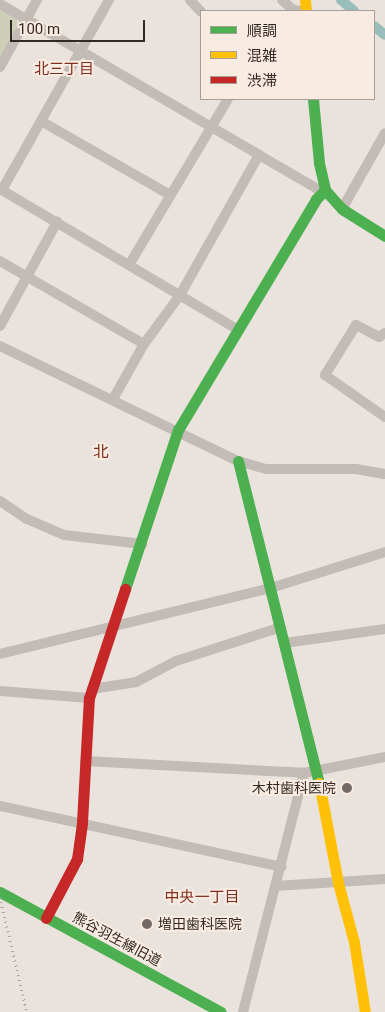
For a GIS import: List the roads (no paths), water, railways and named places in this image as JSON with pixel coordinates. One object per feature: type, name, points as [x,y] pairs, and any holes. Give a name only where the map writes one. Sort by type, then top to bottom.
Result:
[{"type":"street","points":[[0,67],[36,0]]},
{"type":"street","points":[[109,0],[1,190],[237,329]]},
{"type":"street","points":[[190,0],[200,11]]},
{"type":"street","points":[[282,0],[293,10]]},
{"type":"street","points":[[0,4],[316,188],[325,190]]},
{"type":"street","points":[[129,265],[227,100]]},
{"type":"street","points":[[311,100],[318,163],[325,190],[342,209],[385,236]]},
{"type":"street","points":[[41,121],[170,195]]},
{"type":"street","points":[[342,209],[385,133]]},
{"type":"street","points":[[113,399],[144,344],[180,295],[259,155]]},
{"type":"street","points":[[46,918],[77,859],[82,822],[90,694],[142,544],[178,430],[316,199],[325,190]]},
{"type":"street","points":[[0,326],[57,222]]},
{"type":"street","points":[[0,261],[144,344]]},
{"type":"street","points":[[385,333],[379,337],[356,325],[325,375],[385,417]]},
{"type":"street","points":[[0,346],[178,430],[238,461],[266,469],[356,469],[385,474]]},
{"type":"street","points":[[238,461],[317,770],[338,883],[354,942],[365,1012]]},
{"type":"street","points":[[0,502],[27,519],[64,535],[142,544]]},
{"type":"street","points":[[0,654],[271,588],[385,552]]},
{"type":"street","points":[[0,691],[90,694],[136,682],[176,661],[281,627]]},
{"type":"street","points":[[285,643],[385,629]]},
{"type":"street","points":[[85,761],[304,773],[385,757]]},
{"type":"street","points":[[243,1012],[304,773]]},
{"type":"street","points":[[0,806],[82,822],[280,867]]},
{"type":"street","points":[[276,886],[385,879]]},
{"type":"street","name":"熊谷羽生線旧道","points":[[0,892],[140,966],[221,1012]]},
{"type":"waterway","points":[[341,0],[353,10]]},
{"type":"waterway","points":[[375,27],[385,35]]},
{"type":"railway","points":[[0,897],[27,1012]]},
{"type":"place","name":"木村歯科医院","points":[[347,788]]},
{"type":"place","name":"増田歯科医院","points":[[147,924]]},
{"type":"district","name":"北三丁目","points":[[64,70]]},
{"type":"district","name":"北","points":[[101,452]]},
{"type":"district","name":"中央一丁目","points":[[202,898]]}]
